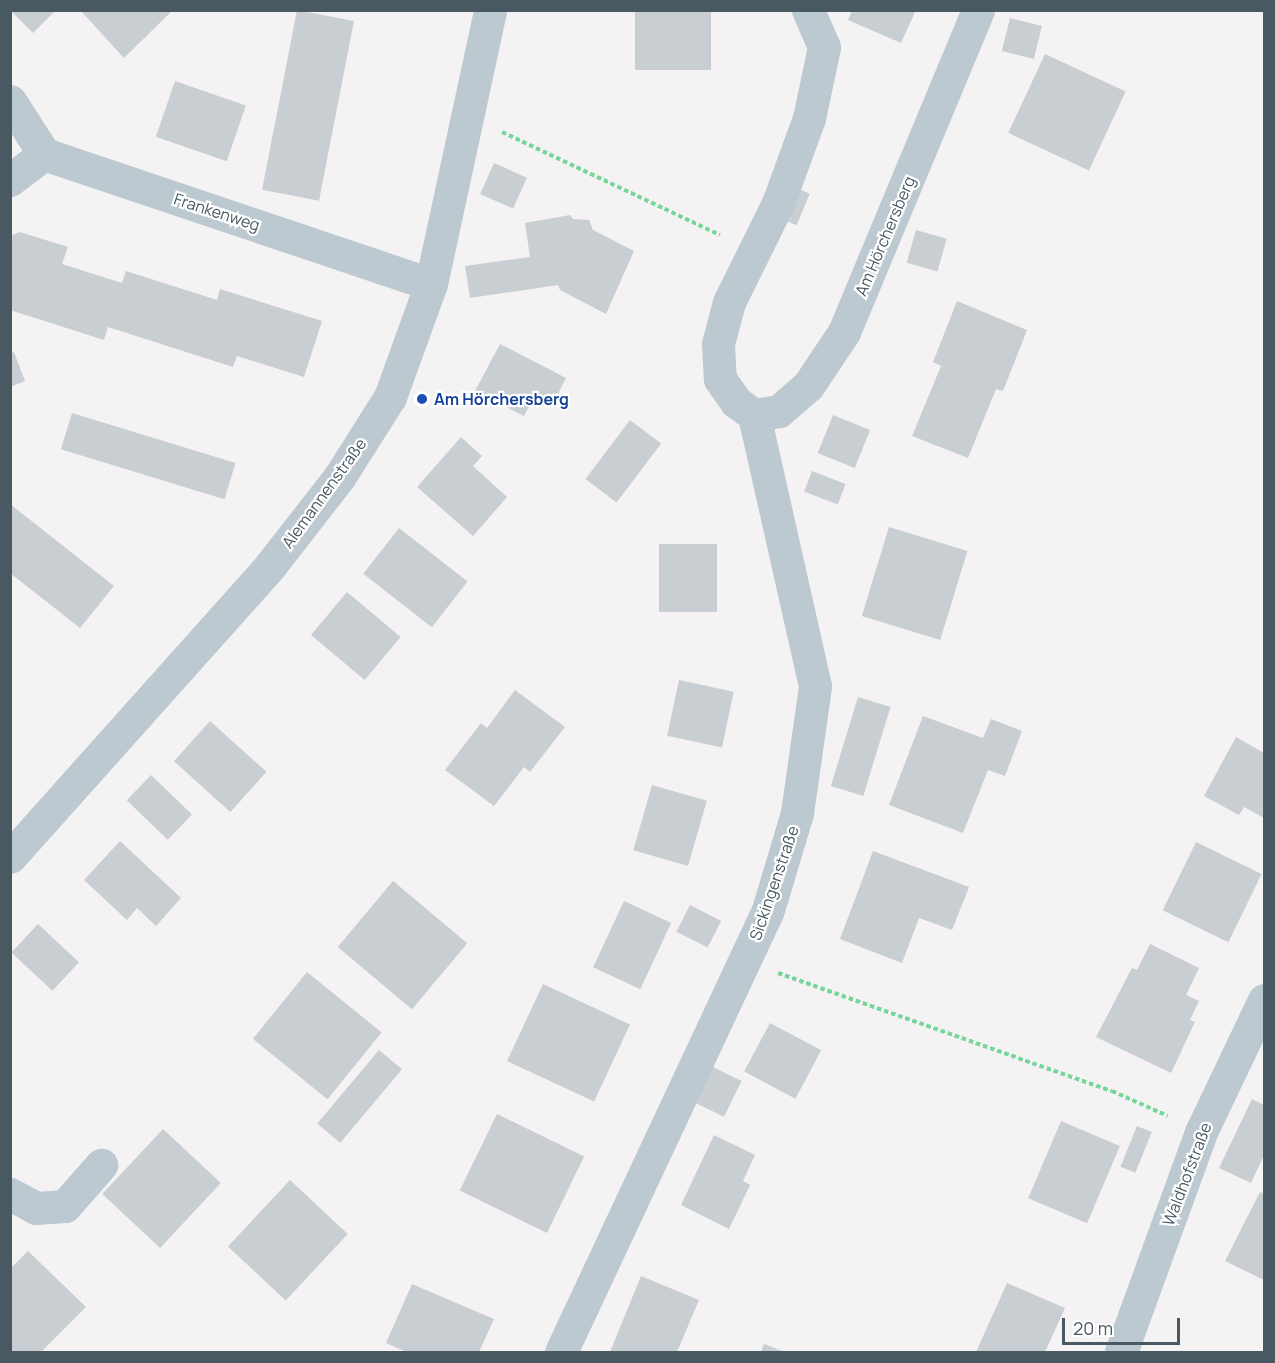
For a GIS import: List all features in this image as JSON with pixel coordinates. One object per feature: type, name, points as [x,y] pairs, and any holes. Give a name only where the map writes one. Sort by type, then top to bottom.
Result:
[{"type":"street","name":"Alemannenstraße","points":[[10,857],[270,566],[340,476],[390,397],[431,284],[490,10]]},
{"type":"street","points":[[754,415],[735,402],[720,379],[718,344],[729,302],[773,213],[809,118],[824,47],[808,10]]},
{"type":"street","name":"Am Hörchersberg","points":[[754,415],[779,411],[808,386],[844,332],[978,10]]},
{"type":"street","points":[[10,101],[44,154],[10,180]]},
{"type":"street","name":"Frankenweg","points":[[44,154],[431,284]]},
{"type":"street","name":"Sickingenstraße","points":[[561,1353],[767,913],[797,813],[815,686],[754,415]]},
{"type":"street","name":"Waldhofstraße","points":[[1121,1353],[1202,1130],[1264,1000]]},
{"type":"street","points":[[10,1194],[36,1208],[65,1206],[101,1165]]},
{"type":"path","points":[[466,116],[716,233]]},
{"type":"path","points":[[772,971],[1112,1091],[1177,1120]]},
{"type":"building","points":[[10,10],[56,10],[33,33]]},
{"type":"building","points":[[80,10],[173,10],[124,58]]},
{"type":"building","points":[[297,10],[354,21],[319,201],[262,190]]},
{"type":"building","points":[[635,10],[711,10],[711,70],[635,70]]},
{"type":"building","points":[[852,10],[916,10],[901,43],[848,20]]},
{"type":"building","points":[[1010,18],[1042,26],[1034,59],[1002,51]]},
{"type":"building","points":[[1045,54],[1126,92],[1089,170],[1008,133]]},
{"type":"building","points":[[175,81],[246,105],[227,161],[156,137]]},
{"type":"building","points":[[494,163],[527,178],[513,209],[480,194]]},
{"type":"building","points":[[796,188],[810,194],[797,225],[783,219]]},
{"type":"building","points":[[570,215],[573,219],[589,220],[593,230],[634,251],[606,314],[560,290],[558,285],[470,298],[465,266],[530,257],[525,223]]},
{"type":"building","points":[[916,230],[947,239],[937,272],[907,263]]},
{"type":"building","points":[[20,232],[68,247],[62,264],[122,283],[126,271],[217,300],[220,289],[322,321],[304,377],[237,356],[233,367],[108,327],[104,340],[10,310],[10,236]]},
{"type":"building","points":[[957,301],[1027,330],[1003,391],[996,389],[968,458],[912,436],[941,366],[933,362]]},
{"type":"building","points":[[500,344],[566,378],[554,402],[536,393],[524,416],[475,391]]},
{"type":"building","points":[[14,352],[25,381],[10,387],[10,354]]},
{"type":"building","points":[[72,413],[236,463],[224,499],[61,449]]},
{"type":"building","points":[[833,415],[870,430],[855,468],[818,453]]},
{"type":"building","points":[[630,420],[661,443],[617,503],[585,479]]},
{"type":"building","points":[[461,437],[482,456],[473,466],[507,497],[473,536],[417,487]]},
{"type":"building","points":[[812,471],[846,484],[838,504],[804,492]]},
{"type":"building","points":[[10,504],[114,586],[80,628],[10,573]]},
{"type":"building","points":[[889,527],[967,551],[940,640],[862,616]]},
{"type":"building","points":[[399,528],[468,582],[432,627],[363,574]]},
{"type":"building","points":[[659,544],[717,544],[717,612],[659,612]]},
{"type":"building","points":[[347,592],[401,637],[365,680],[311,635]]},
{"type":"building","points":[[679,680],[734,692],[722,747],[667,736]]},
{"type":"building","points":[[515,690],[565,727],[530,772],[524,767],[494,806],[445,770],[481,723],[487,728]]},
{"type":"building","points":[[858,697],[891,707],[863,796],[831,786]]},
{"type":"building","points":[[923,716],[983,738],[991,719],[1022,731],[1005,776],[988,770],[963,833],[889,805]]},
{"type":"building","points":[[210,721],[266,772],[230,812],[174,761]]},
{"type":"building","points":[[1236,737],[1264,753],[1264,818],[1244,807],[1239,815],[1204,796]]},
{"type":"building","points":[[151,775],[192,815],[168,840],[127,800]]},
{"type":"building","points":[[652,785],[707,801],[688,866],[633,850]]},
{"type":"building","points":[[120,841],[181,898],[156,926],[137,908],[127,920],[84,880]]},
{"type":"building","points":[[1196,842],[1262,874],[1228,942],[1163,910]]},
{"type":"building","points":[[873,851],[969,887],[952,930],[919,918],[902,963],[840,939]]},
{"type":"building","points":[[393,881],[467,943],[412,1009],[338,947]]},
{"type":"building","points":[[624,901],[671,923],[640,989],[593,967]]},
{"type":"building","points":[[690,905],[721,921],[708,948],[676,932]]},
{"type":"building","points":[[38,924],[79,962],[52,991],[11,953]]},
{"type":"building","points":[[1150,944],[1199,968],[1186,995],[1199,1001],[1190,1020],[1195,1022],[1171,1073],[1096,1037],[1132,968],[1137,970]]},
{"type":"building","points":[[307,972],[382,1032],[327,1099],[253,1039]]},
{"type":"building","points":[[543,984],[630,1025],[594,1102],[507,1061]]},
{"type":"building","points":[[770,1023],[821,1050],[795,1099],[744,1072]]},
{"type":"building","points":[[379,1050],[402,1069],[340,1143],[317,1124]]},
{"type":"building","points":[[711,1066],[742,1081],[724,1117],[693,1102]]},
{"type":"building","points":[[1252,1099],[1264,1105],[1264,1155],[1251,1183],[1219,1168]]},
{"type":"building","points":[[497,1114],[584,1157],[547,1233],[460,1190]]},
{"type":"building","points":[[1061,1121],[1120,1146],[1087,1223],[1028,1198]]},
{"type":"building","points":[[1137,1126],[1152,1132],[1135,1173],[1121,1167]]},
{"type":"building","points":[[163,1129],[221,1183],[160,1248],[102,1194]]},
{"type":"building","points":[[714,1135],[755,1155],[743,1181],[750,1185],[729,1229],[681,1205]]},
{"type":"building","points":[[290,1180],[348,1234],[286,1300],[228,1247]]},
{"type":"building","points":[[1260,1192],[1264,1194],[1264,1280],[1225,1261]]},
{"type":"building","points":[[28,1251],[86,1307],[41,1352],[10,1352],[10,1269]]},
{"type":"building","points":[[641,1276],[699,1300],[677,1352],[610,1352]]},
{"type":"building","points":[[1007,1283],[1065,1308],[1045,1352],[976,1352]]},
{"type":"building","points":[[412,1284],[494,1319],[479,1352],[407,1352],[386,1343]]},
{"type":"building","points":[[764,1344],[785,1352],[761,1352]]},
{"type":"place","name":"Am Hörchersberg","points":[[422,399]]}]
